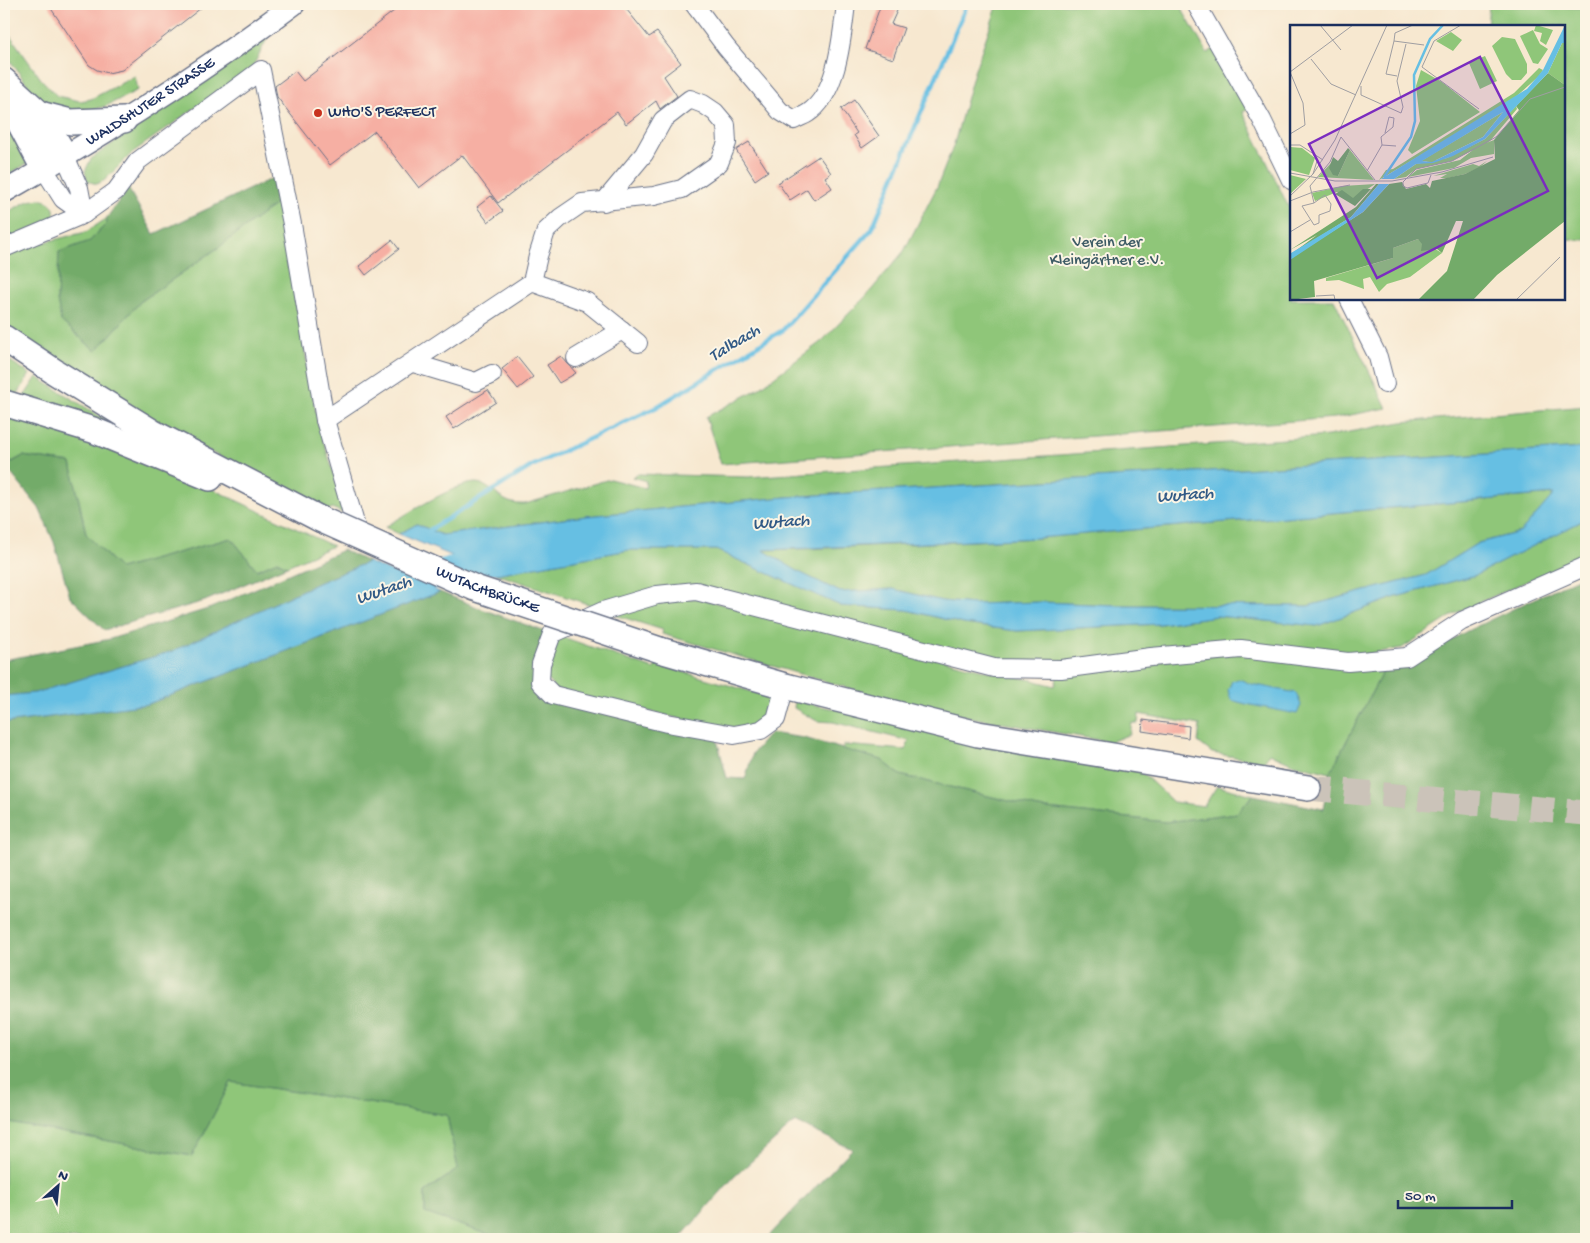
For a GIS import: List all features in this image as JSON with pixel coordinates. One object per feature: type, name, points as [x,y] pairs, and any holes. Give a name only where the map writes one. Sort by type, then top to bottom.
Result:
[{"type":"highway","points":[[4,80],[40,114],[65,156]]},
{"type":"highway","points":[[4,93],[44,169]]},
{"type":"highway","points":[[40,114],[71,122],[124,120]]},
{"type":"highway","points":[[4,338],[152,432],[289,503]]},
{"type":"highway","points":[[4,403],[93,430],[207,477],[289,503]]},
{"type":"highway","name":"WUTACHBRÜCKE","points":[[289,503],[320,519],[474,588],[660,650],[785,686],[978,734],[1308,788]]},
{"type":"main road","name":"WALDSHUTER STRASSE","points":[[4,192],[205,69],[294,4]]},
{"type":"street","points":[[694,4],[726,47],[780,111],[794,120],[810,112],[821,100],[832,80],[842,41],[846,4]]},
{"type":"street","points":[[1196,4],[1262,120],[1290,178]]},
{"type":"street","points":[[4,248],[84,214],[116,190],[138,161],[166,144],[261,70],[264,128],[292,224],[325,420],[359,537]]},
{"type":"street","points":[[325,420],[532,282],[546,231],[560,218],[582,203],[604,202],[654,196],[682,189],[719,163],[727,143],[726,125],[715,112],[703,104],[690,99],[663,120],[644,154],[604,202]]},
{"type":"street","points":[[65,156],[79,188],[84,214]]},
{"type":"street","points":[[44,169],[63,199],[84,214]]},
{"type":"street","points":[[532,282],[587,302],[638,343]]},
{"type":"street","points":[[1350,300],[1378,357],[1385,384]]},
{"type":"street","points":[[576,358],[622,330]]},
{"type":"street","points":[[413,363],[476,382],[492,374]]},
{"type":"street","points":[[785,686],[776,719],[761,730],[734,735],[553,696],[540,682],[541,664],[552,634],[603,611],[657,595],[696,591],[994,668],[1060,669],[1152,657],[1241,649],[1348,662],[1407,657],[1462,621],[1586,566]]},
{"type":"green space","name":"Verein der Kleingärtner e.V.","points":[[998,4],[1179,4],[1207,53],[1218,47],[1252,106],[1243,112],[1290,210],[1290,300],[1334,300],[1387,408],[1335,418],[721,464],[706,417],[758,389],[822,341],[868,294],[904,251],[937,187],[954,144],[974,72]]},
{"type":"green space","points":[[1489,5],[1586,8],[1586,240],[1565,239],[1565,25],[1487,25]]},
{"type":"green space","points":[[4,27],[41,79],[57,96],[80,101],[91,99],[135,76],[138,90],[106,106],[83,113],[47,104],[29,87],[4,52]]},
{"type":"green space","points":[[268,37],[252,68],[133,152],[105,180],[97,184],[87,181],[85,171],[91,159],[234,56]]},
{"type":"green space","points":[[4,101],[33,160],[4,177]]},
{"type":"green space","points":[[273,178],[278,202],[222,245],[140,302],[96,351],[61,321],[57,300],[59,252],[90,241],[107,223],[106,219],[128,188],[154,234]]},
{"type":"green space","points":[[40,199],[48,202],[54,208],[53,220],[4,241],[4,214],[28,201]]},
{"type":"green space","points":[[278,202],[318,424],[336,480],[343,513],[332,508],[327,511],[193,443],[4,327],[4,252],[86,232],[106,219],[107,223],[90,241],[59,252],[57,300],[61,321],[96,351],[140,302],[222,245]]},
{"type":"green space","points":[[4,357],[30,374],[18,394],[4,391]]},
{"type":"green space","points":[[37,377],[111,423],[110,426],[23,398]]},
{"type":"green space","points":[[1586,406],[1586,448],[786,497],[586,516],[442,535],[417,524],[399,534],[385,527],[448,491],[473,483],[487,487],[511,503],[525,504],[610,479],[645,488],[646,481],[632,477],[637,474],[748,477],[1328,436],[1402,422]]},
{"type":"green space","points":[[4,412],[208,487],[333,546],[287,566],[277,561],[257,570],[231,538],[120,569],[86,534],[71,463],[23,456],[4,466]]},
{"type":"green space","points":[[23,456],[71,463],[86,534],[120,569],[231,538],[257,570],[277,561],[287,566],[205,601],[104,630],[70,597],[54,542],[39,508],[5,466]]},
{"type":"green space","points":[[1555,494],[1521,532],[1478,543],[1426,575],[1308,606],[1115,605],[1041,602],[974,604],[942,601],[893,589],[840,592],[799,572],[762,550],[1038,538]]},
{"type":"green space","points":[[1586,519],[1586,555],[1458,612],[1402,648],[1351,657],[995,664],[695,585],[594,606],[496,574],[629,550],[716,550],[841,606],[907,610],[964,624],[1017,631],[1160,624],[1217,616],[1317,626],[1396,597],[1476,575]]},
{"type":"green space","points":[[343,550],[368,562],[320,582],[173,651],[35,693],[4,696],[4,660],[110,639],[211,608]]},
{"type":"green space","points":[[1586,574],[1586,1239],[766,1239],[852,1149],[795,1122],[734,1177],[679,1239],[502,1239],[425,1213],[425,1192],[458,1169],[447,1115],[231,1082],[192,1156],[4,1122],[4,723],[148,704],[440,592],[546,632],[533,683],[716,736],[727,778],[745,779],[753,753],[770,733],[804,738],[882,760],[900,775],[1038,808],[1166,822],[1237,813],[1253,795],[1323,809],[1330,773],[1384,669],[1414,661],[1467,631]]},
{"type":"green space","points":[[697,598],[1055,686],[1057,678],[1040,673],[1242,653],[1384,669],[1330,773],[1294,764],[1269,753],[1264,762],[1212,753],[1198,742],[1200,725],[1139,714],[1138,723],[1132,723],[1130,734],[1110,742],[979,719],[879,697],[662,634],[663,630],[612,614],[645,604]]},
{"type":"green space","points":[[557,635],[654,669],[656,664],[770,697],[771,711],[766,718],[750,729],[703,724],[556,690],[546,678]]},
{"type":"green space","points":[[795,701],[1138,769],[1173,802],[1204,806],[1217,786],[1253,795],[1237,813],[1166,822],[1038,808],[900,775],[882,760],[842,749],[844,745],[906,750],[909,741],[833,722],[817,721],[794,708]]},
{"type":"green space","points":[[231,1082],[447,1115],[458,1169],[425,1192],[425,1213],[502,1239],[4,1239],[4,1122],[192,1156]]},
{"type":"water","points":[[1586,448],[1586,519],[1476,575],[1396,597],[1317,626],[1217,616],[1160,624],[1017,631],[964,624],[907,610],[841,606],[716,550],[629,550],[496,574],[399,534],[417,524],[442,535],[586,516],[786,497]],"holes":[[[1554,494],[1521,532],[1478,543],[1426,575],[1308,606],[1115,605],[1041,602],[974,604],[942,601],[893,589],[840,592],[799,572],[763,550],[1038,538]]]},
{"type":"water","points":[[368,562],[440,592],[148,704],[4,723],[4,696],[35,693],[173,651],[320,582]]},
{"type":"water","points":[[1239,679],[1251,684],[1296,693],[1301,705],[1297,714],[1231,700],[1228,690],[1232,681]]},
{"type":"building","points":[[48,4],[206,4],[122,70],[108,73],[97,70],[89,65]]},
{"type":"building","points":[[403,4],[622,4],[649,37],[657,32],[681,63],[664,76],[677,96],[660,109],[656,101],[626,124],[617,112],[498,203],[462,155],[419,188],[375,131],[330,165],[277,97],[275,86],[295,71],[303,81]]},
{"type":"building","points":[[881,4],[900,4],[891,24],[904,28],[893,59],[865,49]]},
{"type":"building","points":[[854,100],[879,136],[862,148],[854,135],[857,133],[841,109]]},
{"type":"building","points":[[749,142],[768,171],[755,180],[736,150]]},
{"type":"building","points":[[819,156],[831,173],[825,177],[832,188],[814,200],[807,189],[790,200],[778,183]]},
{"type":"building","points":[[491,196],[503,211],[488,222],[477,207]]},
{"type":"building","points":[[392,240],[399,249],[366,275],[359,266]]},
{"type":"building","points":[[561,356],[576,373],[559,383],[547,365]]},
{"type":"building","points":[[517,357],[533,377],[518,389],[502,369]]},
{"type":"building","points":[[488,390],[496,402],[454,429],[446,417]]},
{"type":"building","points":[[1143,720],[1189,726],[1188,738],[1142,731]]},
{"type":"waterway","name":"Talbach","points":[[425,533],[532,466],[655,408],[783,330],[872,229],[967,4]]},
{"type":"waterway","name":"Wutach","points":[[377,591],[507,556]]},
{"type":"waterway","name":"Talbach","points":[[394,579],[402,564]]},
{"type":"tunnel","points":[[1308,788],[1586,813]]},
{"type":"place","name":"WHO'S PERFECT","points":[[318,113]]}]
